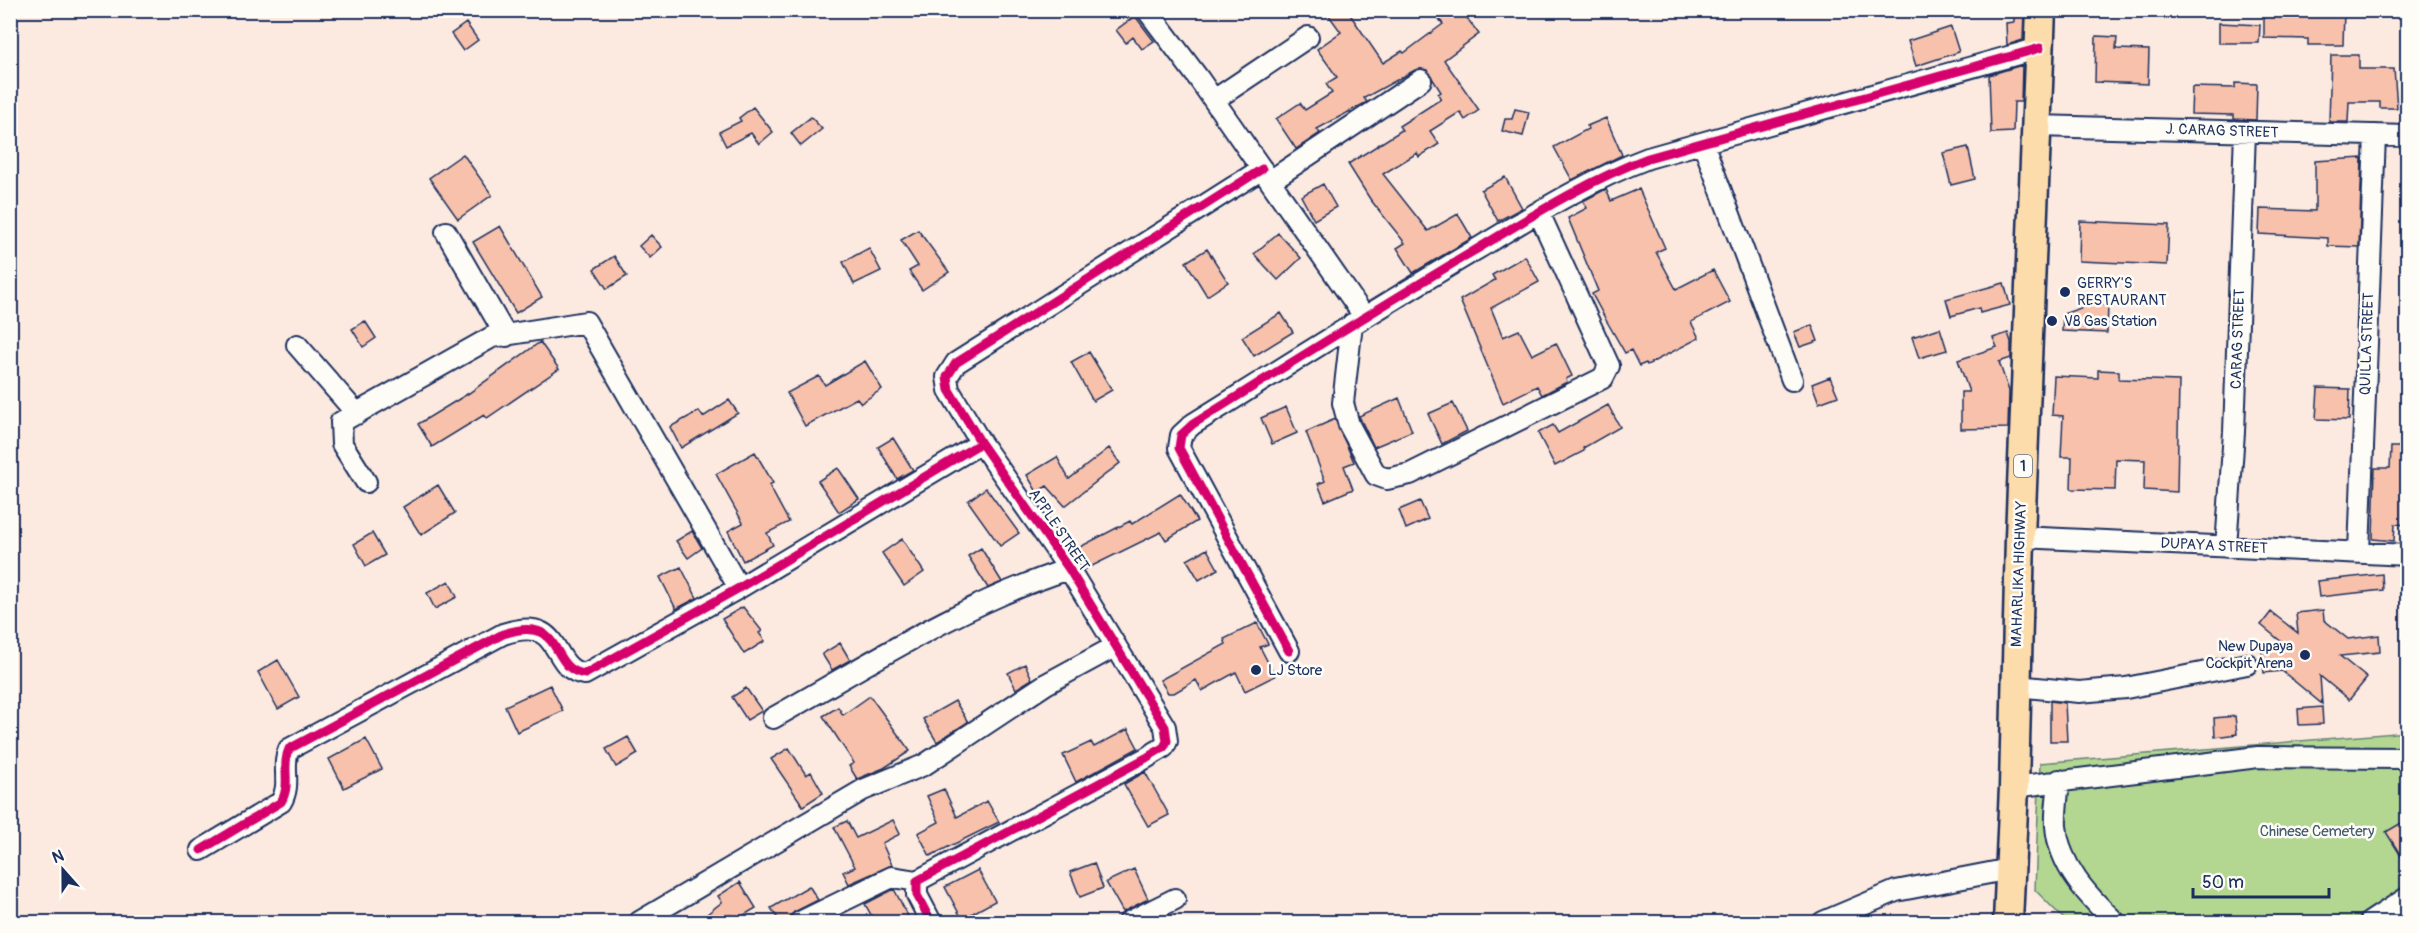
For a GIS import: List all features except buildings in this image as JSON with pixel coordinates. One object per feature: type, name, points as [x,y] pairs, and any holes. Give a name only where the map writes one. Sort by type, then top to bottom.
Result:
[{"type":"highway","name":"MAHARLIKA HIGHWAY","points":[[2008,922],[2014,788],[2020,537],[2041,10]]},
{"type":"street","points":[[1148,10],[1266,175],[1358,320],[1343,404],[1349,425],[1376,475],[1387,479],[1410,474],[1603,378],[1609,366],[1539,213]]},
{"type":"street","points":[[1214,100],[1308,37]]},
{"type":"street","points":[[1289,651],[1179,448],[1182,435],[1193,424],[1358,320],[1539,213],[1622,167],[2040,48]]},
{"type":"street","points":[[1266,175],[1421,80]]},
{"type":"street","name":"J. CARAG STREET","points":[[2037,126],[2408,136]]},
{"type":"street","name":"CARAG STREET","points":[[2226,546],[2234,432],[2246,132]]},
{"type":"street","name":"QUILLA STREET","points":[[2359,552],[2375,135]]},
{"type":"street","points":[[1703,143],[1792,380]]},
{"type":"street","name":"APPLE STREET","points":[[917,881],[1164,747],[1167,741],[1164,727],[1116,646],[1069,569],[981,443],[947,384],[947,377],[956,363],[1266,175]]},
{"type":"street","points":[[446,232],[506,336]]},
{"type":"street","points":[[366,482],[342,444],[340,422],[492,337],[586,322],[739,588]]},
{"type":"street","points":[[297,345],[357,414]]},
{"type":"street","points":[[201,850],[281,802],[288,790],[286,759],[290,749],[503,634],[521,628],[538,630],[551,641],[572,670],[585,674],[739,588],[981,443]]},
{"type":"street","name":"DUPAYA STREET","points":[[2020,537],[2408,555]]},
{"type":"street","points":[[773,718],[975,605],[1026,583],[1069,569]]},
{"type":"street","points":[[639,922],[863,790],[924,765],[1046,684],[1116,646]]},
{"type":"street","points":[[2016,686],[2079,692],[2126,688],[2247,664]]},
{"type":"street","points":[[2014,788],[2059,780],[2258,757],[2408,758]]},
{"type":"street","points":[[2059,780],[2056,826],[2068,867],[2085,891],[2115,922]]},
{"type":"street","points":[[1823,922],[1896,891],[2010,869]]},
{"type":"street","points":[[800,922],[892,877],[917,881],[917,895],[931,922]]},
{"type":"street","points":[[2370,922],[2408,897]]},
{"type":"street","points":[[1139,920],[1175,899]]},
{"type":"green space","name":"Chinese Cemetery","points":[[2407,732],[2407,922],[2067,922],[2035,890],[2040,763]]},
{"type":"cycle path","points":[[1289,651],[1179,448],[1181,435],[1193,424],[1536,213],[1625,167],[1648,158],[2040,48]]},
{"type":"cycle path","points":[[931,922],[917,895],[917,881],[1146,758],[1164,747],[1167,741],[1165,727],[1069,569],[981,443],[949,390],[947,377],[956,363],[1262,169]]},
{"type":"cycle path","points":[[201,850],[281,802],[286,789],[286,762],[289,749],[503,634],[523,630],[537,631],[547,636],[565,663],[573,670],[585,674],[739,588],[981,443]]},
{"type":"place","name":"GERRY'S RESTAURANT","points":[[2065,292]]},
{"type":"place","name":"V8 Gas Station","points":[[2052,321]]},
{"type":"place","name":"New Dupaya Cockpit Arena","points":[[2305,655]]},
{"type":"place","name":"LJ Store","points":[[1256,670]]}]
